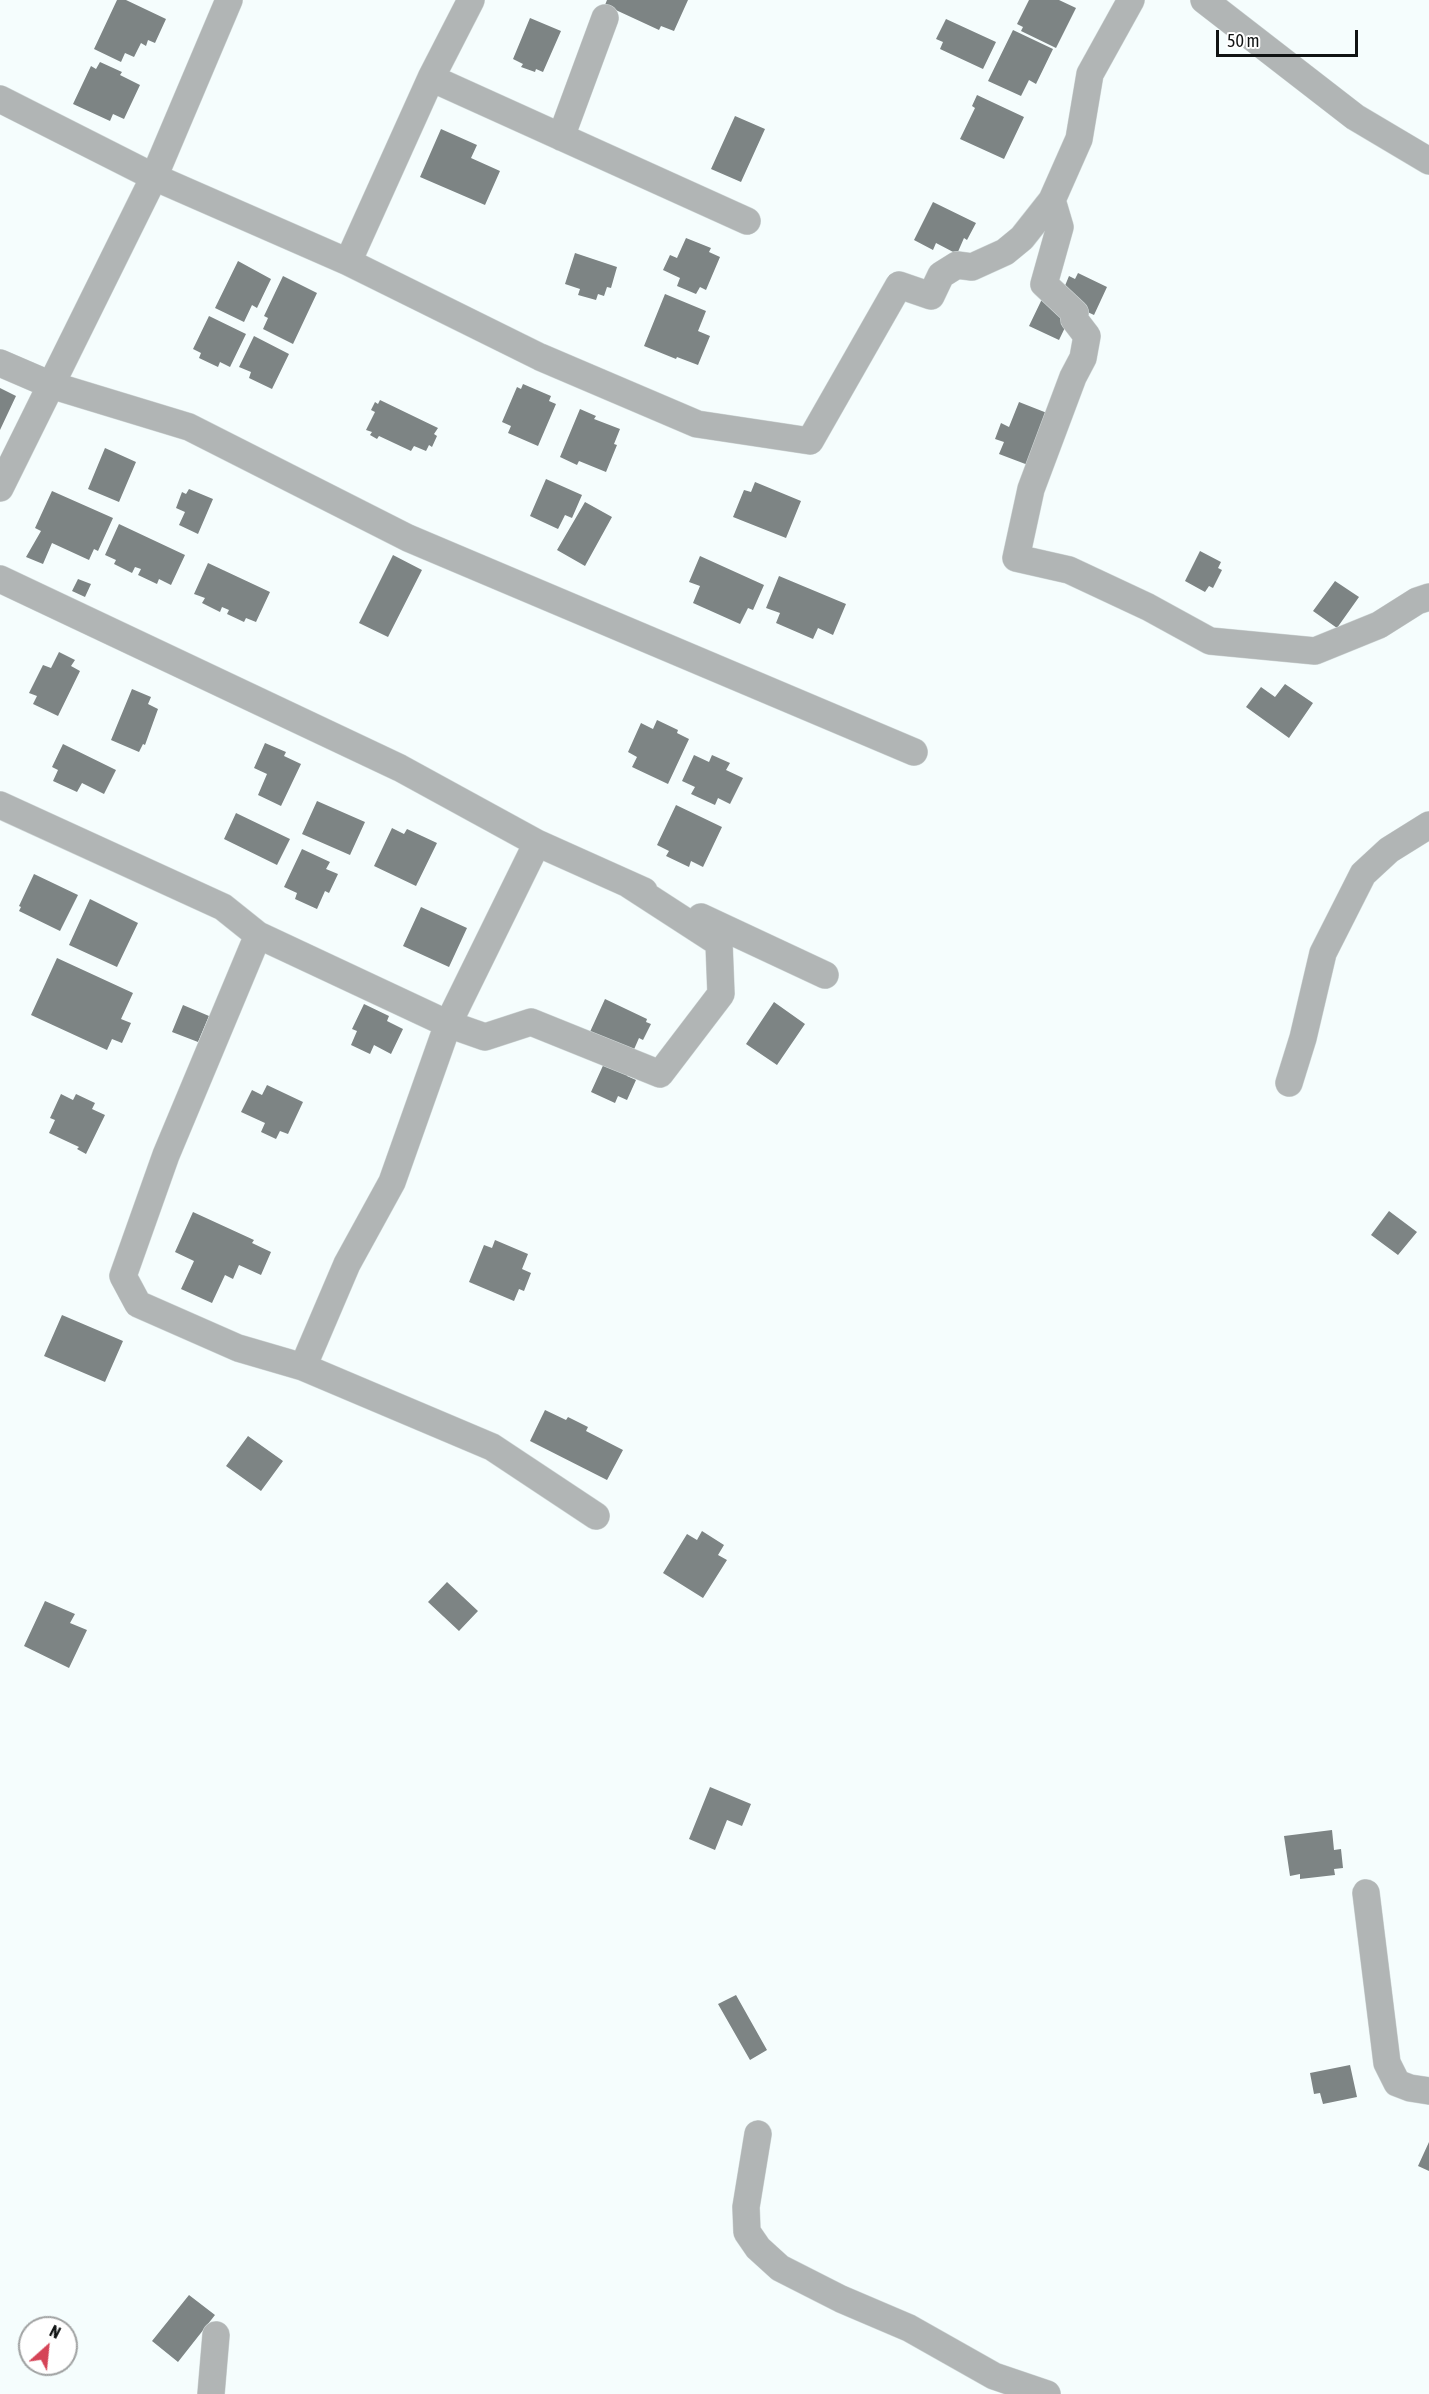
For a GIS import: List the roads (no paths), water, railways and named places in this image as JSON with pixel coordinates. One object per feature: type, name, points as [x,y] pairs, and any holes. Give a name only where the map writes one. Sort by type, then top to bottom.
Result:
[{"type":"street","points":[[0,488],[154,177],[229,0]]},
{"type":"street","points":[[348,262],[431,78],[471,0]]},
{"type":"street","points":[[0,99],[154,177],[348,262],[540,357],[697,424],[810,441],[898,285],[931,296],[941,275],[957,265],[972,267],[1005,252],[1022,238],[1052,200],[1079,139],[1090,74],[1131,0]]},
{"type":"street","points":[[1204,0],[1355,117],[1429,160]]},
{"type":"street","points":[[561,137],[605,18]]},
{"type":"street","points":[[431,78],[747,221]]},
{"type":"street","points":[[1052,200],[1060,226],[1044,284],[1075,313],[1074,319],[1088,336],[1083,358],[1073,377],[1031,489],[1016,558],[1069,570],[1148,607],[1210,641],[1315,651],[1379,625],[1417,601],[1429,597]]},
{"type":"street","points":[[0,363],[51,385],[189,427],[408,538],[914,752]]},
{"type":"street","points":[[0,579],[400,768],[537,843],[825,975]]},
{"type":"street","points":[[0,805],[223,908],[258,935],[448,1024],[484,1037],[531,1022],[660,1074],[721,994],[719,943],[628,884]]},
{"type":"street","points":[[1289,1083],[1303,1038],[1323,953],[1363,874],[1389,850],[1429,825]]},
{"type":"street","points":[[303,1367],[347,1264],[392,1182],[448,1024],[537,843]]},
{"type":"street","points":[[258,935],[166,1155],[123,1276],[138,1304],[238,1348],[303,1367],[492,1447],[596,1516]]},
{"type":"street","points":[[1366,1893],[1387,2063],[1397,2083],[1429,2091]]},
{"type":"street","points":[[758,2134],[746,2207],[747,2232],[758,2248],[780,2268],[841,2299],[909,2328],[994,2376],[1047,2394]]},
{"type":"street","points":[[211,2394],[216,2335]]}]
